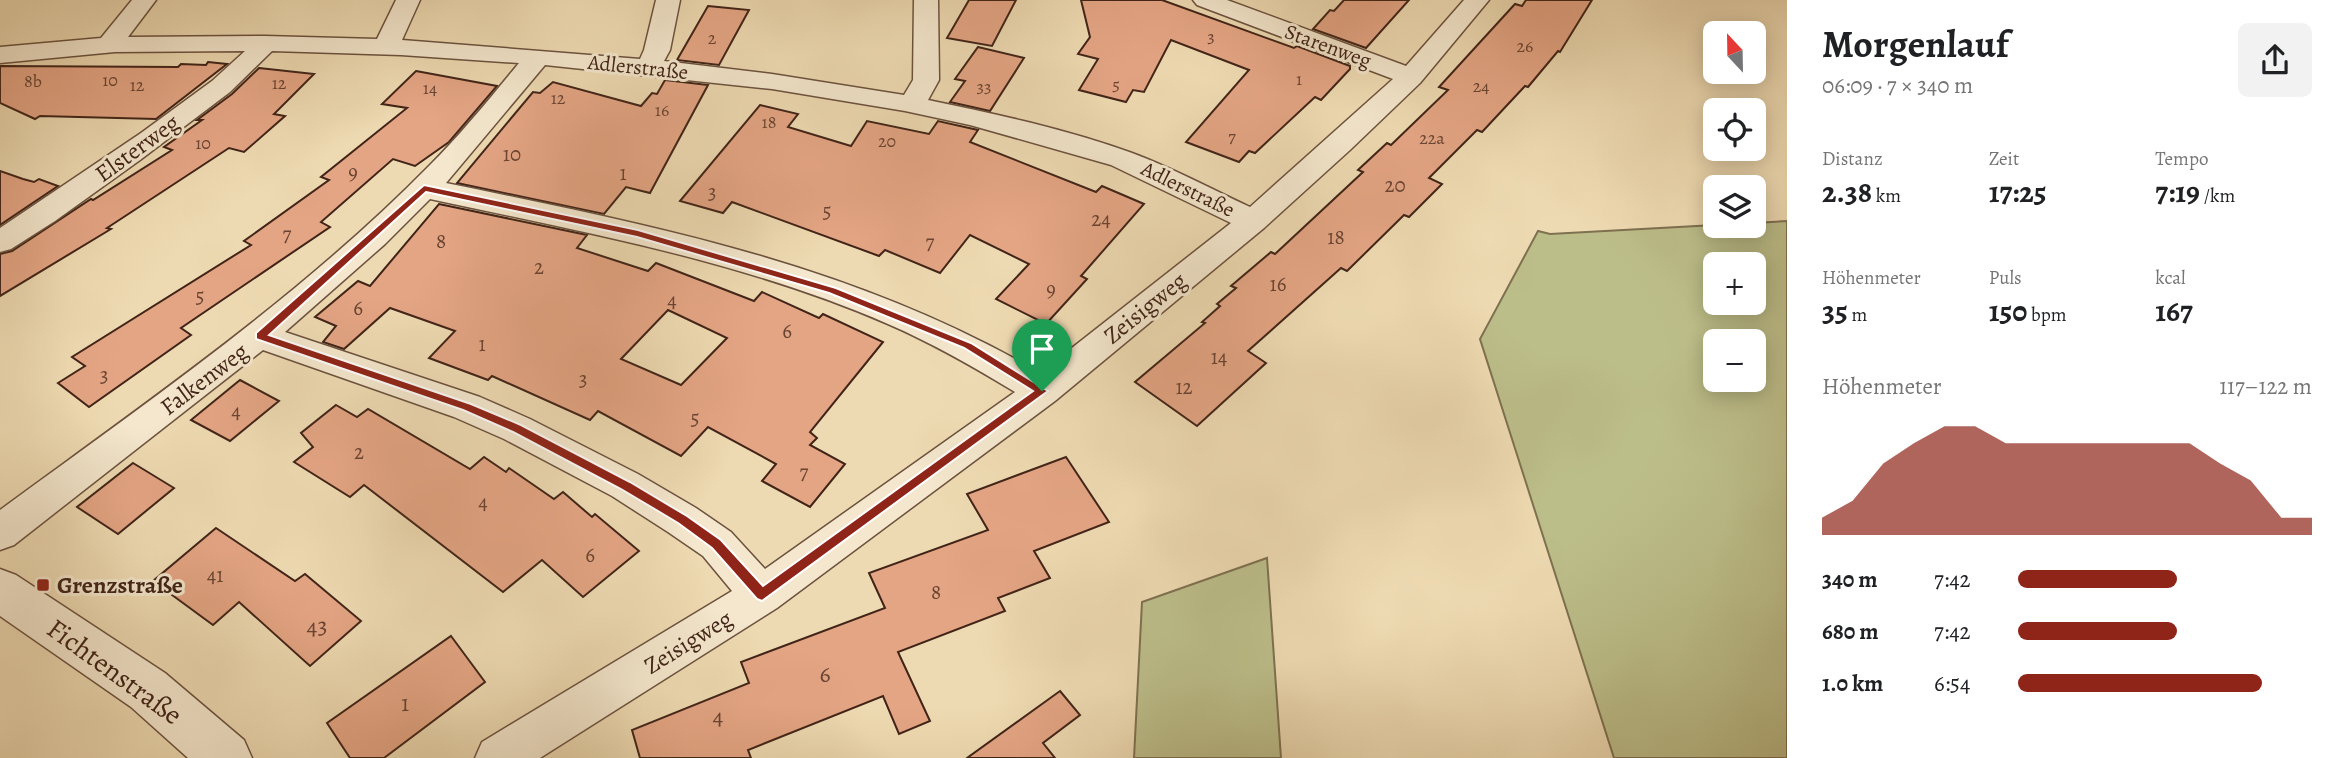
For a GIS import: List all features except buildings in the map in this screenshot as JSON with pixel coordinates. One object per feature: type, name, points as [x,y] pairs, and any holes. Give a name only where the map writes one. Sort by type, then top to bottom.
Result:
[{"type":"street","points":[[110,45],[144,0]]},
{"type":"street","points":[[387,45],[408,0]]},
{"type":"street","points":[[648,67],[657,50],[668,0]]},
{"type":"street","points":[[912,104],[926,80],[926,0]]},
{"type":"street","name":"Starenweg","points":[[1205,0],[1411,77]]},
{"type":"street","name":"Zeisigweg","points":[[498,758],[762,595],[1042,391],[1253,220],[1411,77],[1477,0]]},
{"type":"street","name":"Elsterweg","points":[[0,242],[107,172],[227,82],[265,43]]},
{"type":"street","name":"Adlerstraße","points":[[0,55],[110,45],[387,45],[648,67],[792,85],[912,104],[1062,140],[1141,166],[1253,220]]},
{"type":"street","name":"Falkenweg","points":[[0,533],[260,336],[424,188],[483,124],[538,57]]},
{"type":"street","points":[[424,188],[638,234],[833,291],[968,345],[1042,391]]},
{"type":"street","points":[[260,336],[467,407],[517,429],[625,485],[682,520],[717,544],[762,595]]},
{"type":"street","name":"Fichtenstraße","points":[[0,590],[148,690],[226,758]]},
{"type":"green space","points":[[1787,221],[1787,758],[1614,758],[1480,339],[1538,231],[1550,234],[1703,226],[1703,238],[1766,238],[1766,222]]},
{"type":"green space","points":[[1267,558],[1281,758],[1134,758],[1142,602]]},
{"type":"place","name":"Grenzstraße","points":[[43,585]]},
{"type":"route","points":[[424,188],[638,234],[833,291],[968,345],[1042,391],[762,595],[717,544],[682,520],[625,485],[517,429],[467,407],[260,336],[424,188]]}]
